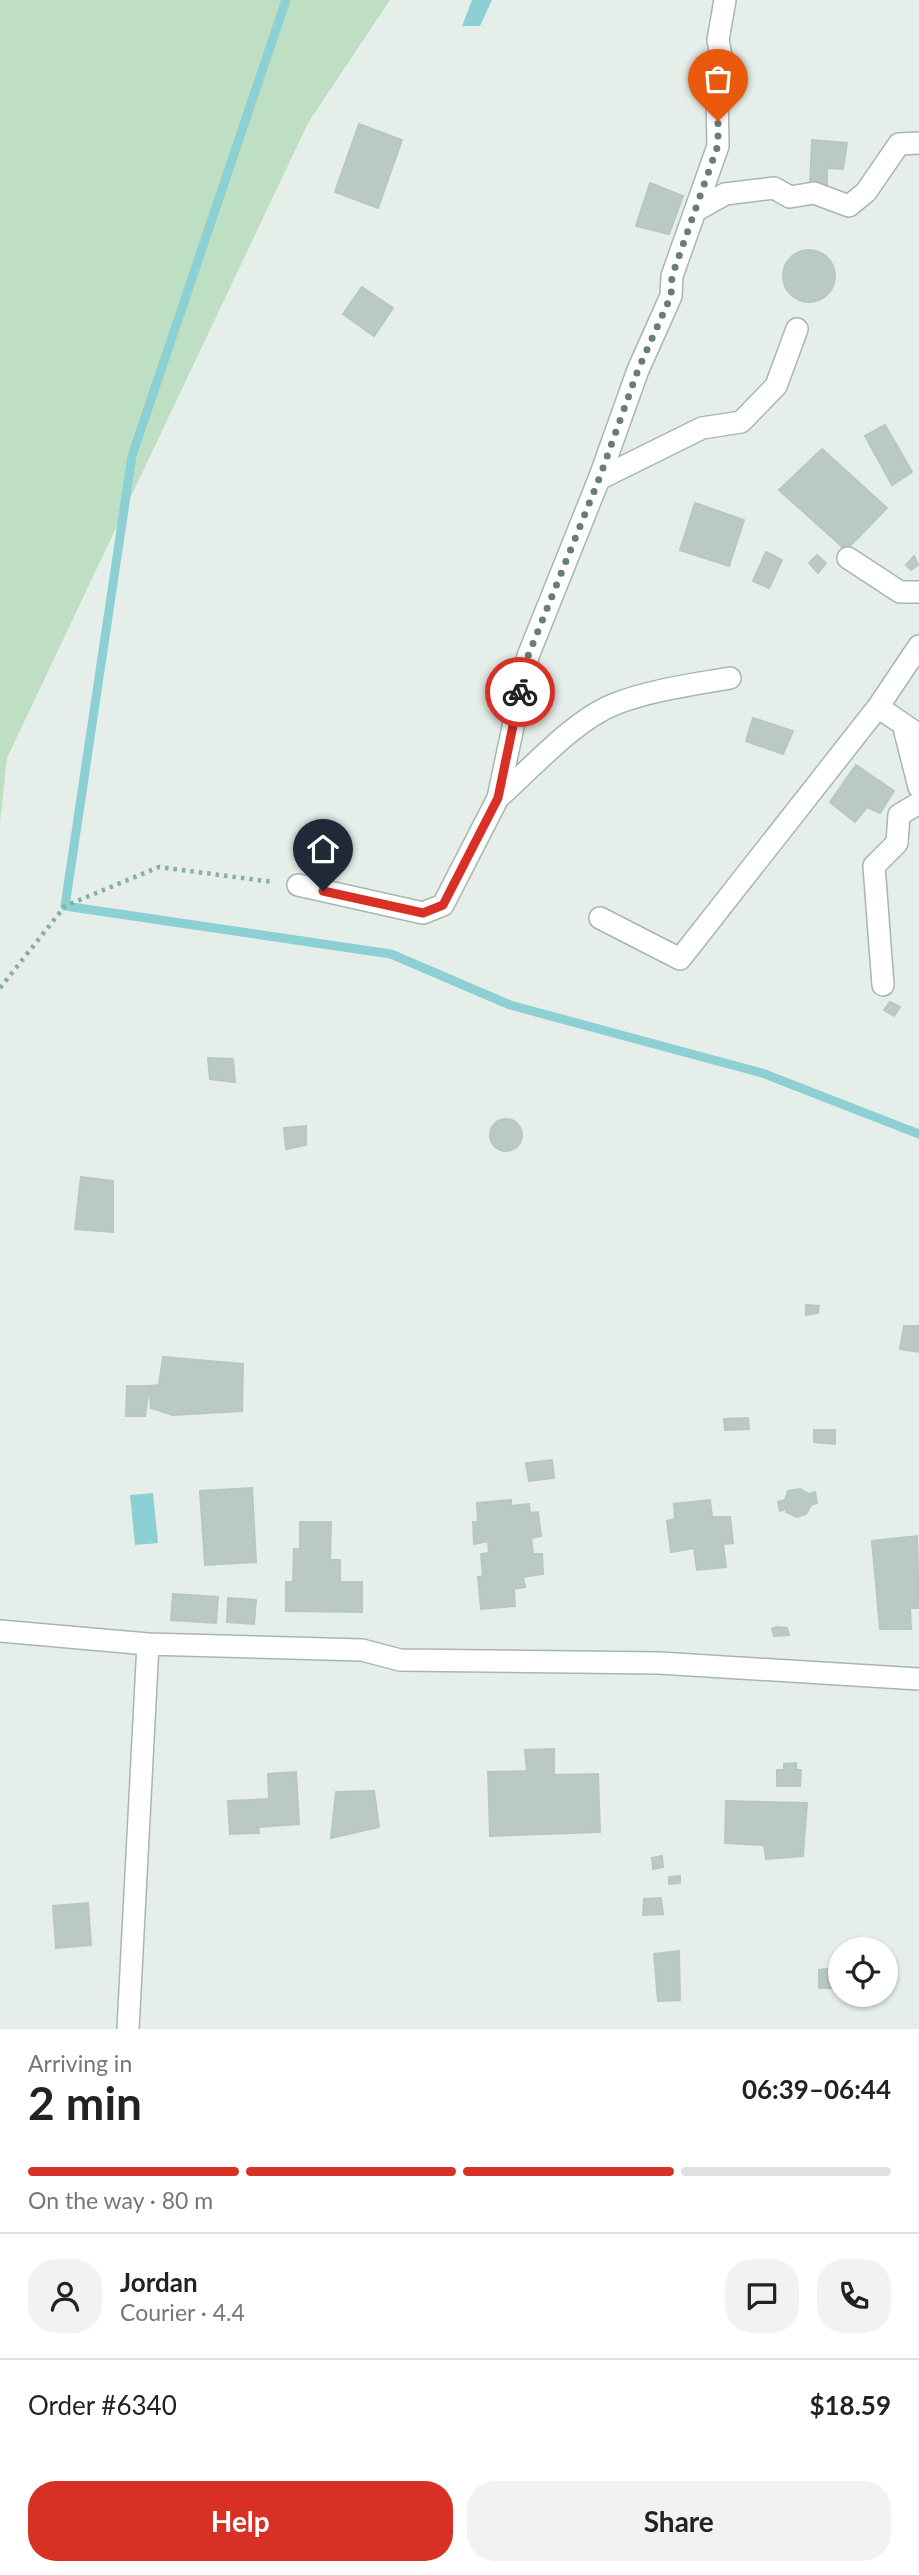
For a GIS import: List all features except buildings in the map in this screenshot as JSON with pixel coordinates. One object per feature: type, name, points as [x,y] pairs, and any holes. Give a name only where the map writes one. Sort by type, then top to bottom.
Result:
[{"type":"street","points":[[298,886],[423,913],[443,905],[498,798],[528,656],[599,479],[638,370],[671,296],[672,276],[718,145],[717,96],[724,72],[718,40],[725,0]]},
{"type":"street","points":[[695,211],[725,194],[774,188],[790,197],[814,193],[849,206],[866,192],[899,144],[919,143]]},
{"type":"street","points":[[599,479],[702,428],[741,422],[776,386],[797,329]]},
{"type":"street","points":[[848,558],[900,592],[919,592]]},
{"type":"street","points":[[600,918],[680,959],[878,707],[919,646]]},
{"type":"street","points":[[498,798],[579,726],[612,705],[648,693],[730,678]]},
{"type":"street","points":[[878,707],[911,730],[919,787]]},
{"type":"street","points":[[883,985],[874,866],[897,843],[899,815],[919,803]]},
{"type":"street","points":[[0,1631],[148,1644],[362,1650],[400,1660],[659,1663],[919,1679]]},
{"type":"street","points":[[128,2029],[148,1644]]},
{"type":"path","points":[[0,988],[65,906],[159,867],[298,886]]},
{"type":"green space","points":[[0,0],[390,0],[308,123],[7,758],[0,823]]},
{"type":"water","points":[[472,0],[492,0],[480,26],[462,26]]},
{"type":"water","points":[[153,1493],[158,1543],[135,1545],[130,1495]]},
{"type":"waterway","points":[[286,0],[132,456],[65,906],[391,954],[510,1005],[762,1073],[919,1134]]},
{"type":"way so far","points":[[520,692],[528,656],[599,479],[638,370],[671,296],[672,276],[718,145],[718,121]]},
{"type":"route","points":[[323,891],[423,913],[443,905],[498,798],[520,692]]}]
